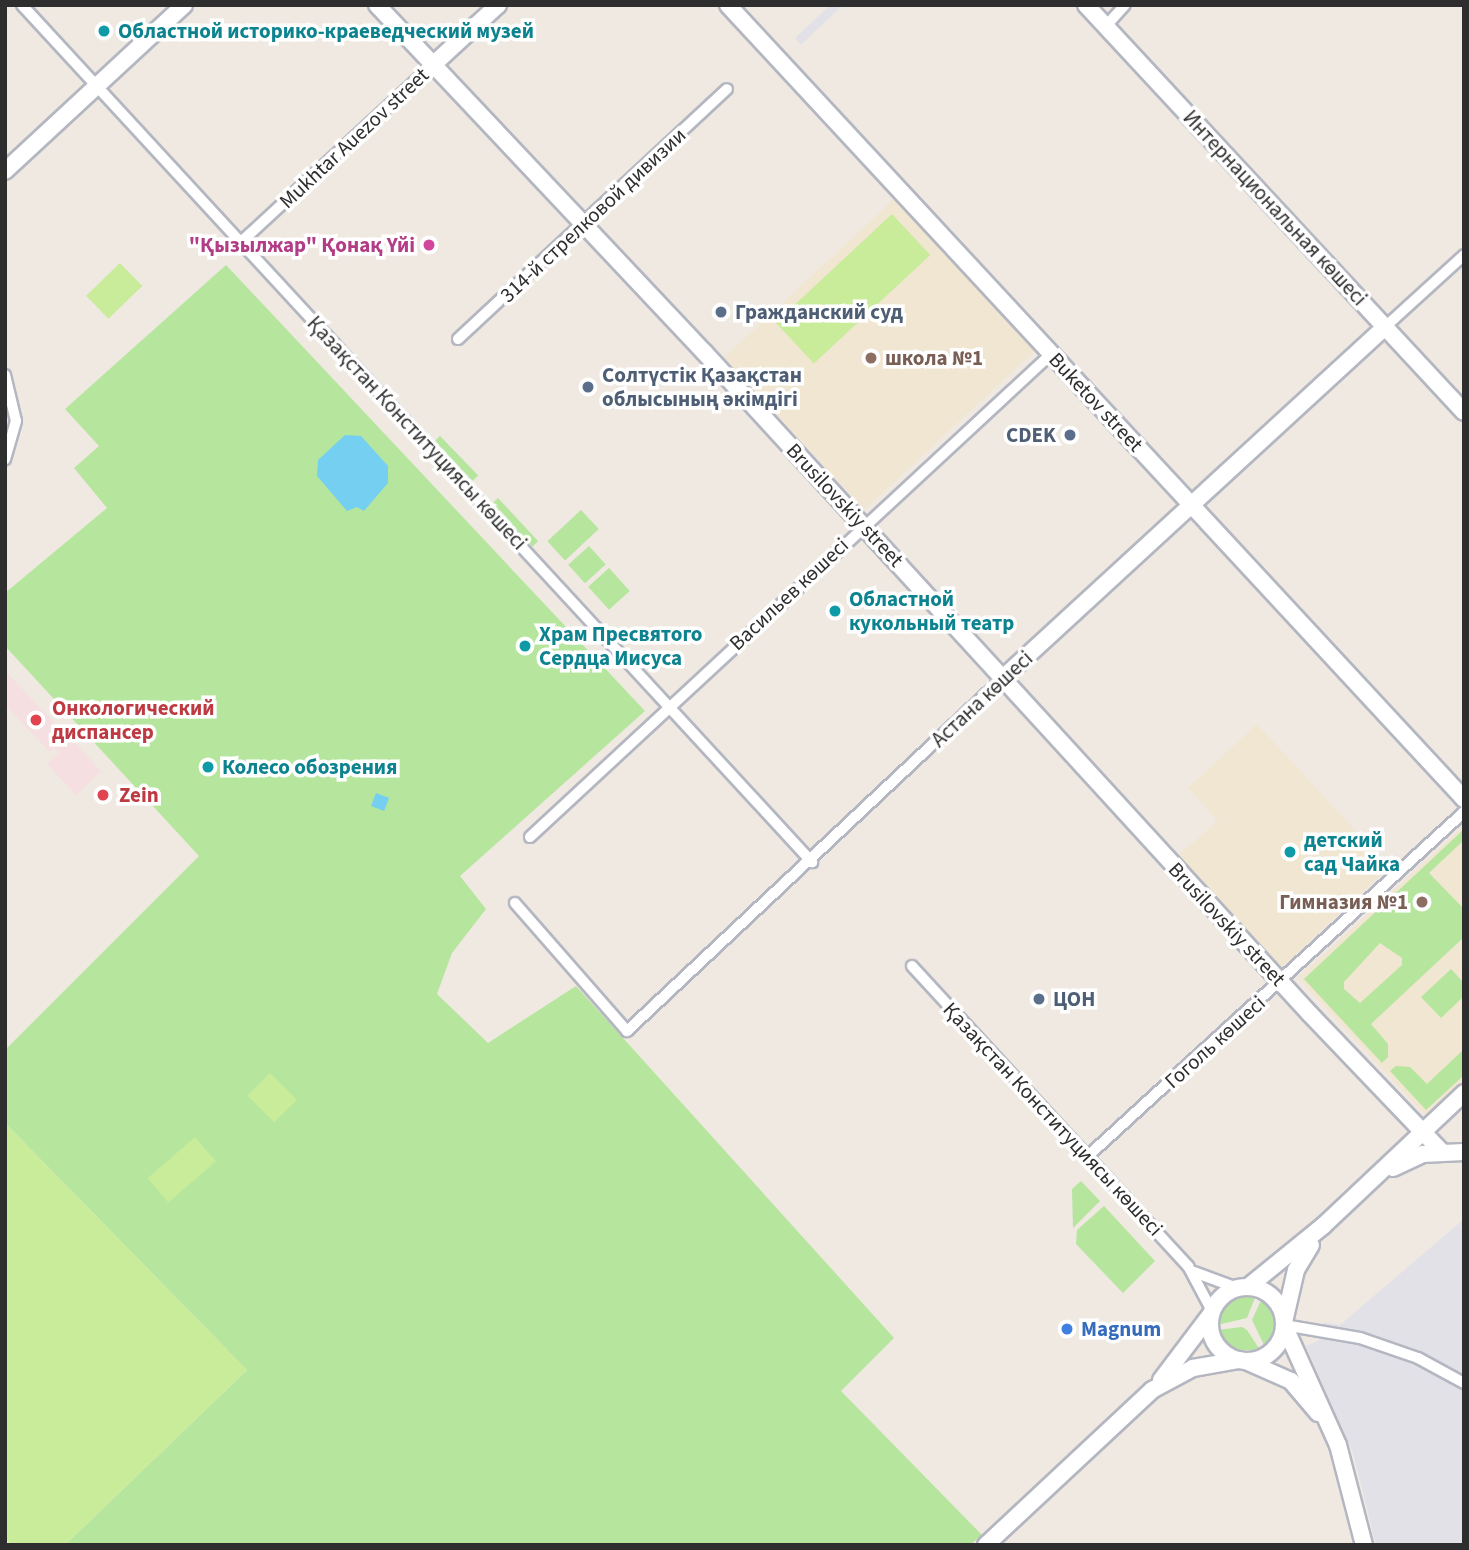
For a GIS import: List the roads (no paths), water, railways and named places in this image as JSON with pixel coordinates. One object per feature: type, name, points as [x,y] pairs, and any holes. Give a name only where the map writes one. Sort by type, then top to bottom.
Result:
[{"type":"main road","points":[[5,171],[184,5]]},
{"type":"main road","name":"Brusilovskiy street","points":[[377,5],[435,63],[1281,982],[1441,1151]]},
{"type":"main road","name":"Mukhtar Auezov street","points":[[435,63],[498,5]]},
{"type":"main road","name":"Buketov street","points":[[728,5],[1464,799]]},
{"type":"main road","name":"Интернациональная көшесі","points":[[1086,5],[1464,412]]},
{"type":"main road","name":"Астана көшесі","points":[[1003,678],[1385,327]]},
{"type":"main road","points":[[986,1545],[1152,1390],[1176,1362],[1221,1298],[1242,1288],[1295,1251],[1464,1093]]},
{"type":"main road","points":[[1440,1115],[1435,1132],[1441,1151]]},
{"type":"main road","points":[[1152,1390],[1193,1367],[1241,1360],[1271,1352],[1284,1324],[1291,1284],[1303,1256],[1420,1141],[1422,1132]]},
{"type":"main road","points":[[1381,1178],[1407,1159],[1441,1151],[1464,1152]]},
{"type":"main road","points":[[1242,1288],[1273,1298],[1338,1445],[1364,1545]]},
{"type":"main road","points":[[1212,1312],[1215,1343],[1241,1360],[1291,1381],[1338,1445]]},
{"type":"street","name":"Қазақстан Конституциясы көшесі","points":[[22,5],[812,862]]},
{"type":"street","points":[[1106,26],[1125,5]]},
{"type":"street","name":"Mukhtar Auezov street","points":[[241,242],[435,63]]},
{"type":"street","name":"314-й стрелковой дивизии","points":[[458,339],[585,225],[727,89]]},
{"type":"street","name":"Астана көшесі","points":[[1385,327],[1464,255]]},
{"type":"street","name":"Васильев көшесі","points":[[530,837],[863,525],[1051,354]]},
{"type":"street","points":[[5,376],[16,421],[5,458]]},
{"type":"street","name":"Астана көшесі","points":[[516,903],[627,1031],[812,862],[1003,678]]},
{"type":"street","name":"Гоголь көшесі","points":[[1088,1156],[1464,812]]},
{"type":"street","name":"Қазақстан Конституциясы көшесі","points":[[912,967],[1194,1272],[1212,1312]]},
{"type":"street","name":"Қазақстан Конституциясы көшесі","points":[[1194,1272],[1242,1288]]},
{"type":"street","points":[[1284,1324],[1360,1338],[1418,1358],[1464,1382]]},
{"type":"water","points":[[345,435],[361,436],[388,466],[388,483],[364,511],[357,507],[347,511],[317,476],[318,460]]},
{"type":"water","points":[[376,793],[389,798],[384,811],[371,806]]},
{"type":"place","name":"Oбластной историко-краеведческий музей","points":[[104,31]]},
{"type":"place","name":"\"Қызылжар\" Қонақ Үйі","points":[[429,245]]},
{"type":"place","name":"Гражданский суд","points":[[721,312]]},
{"type":"place","name":"школа №1","points":[[871,358]]},
{"type":"place","name":"Солтүстік Қазақстан облысының әкімдігі","points":[[588,387]]},
{"type":"place","name":"CDEK","points":[[1070,435]]},
{"type":"place","name":"Областной кукольный театр","points":[[835,611]]},
{"type":"place","name":"Храм Пресвятого Сердца Иисуса","points":[[525,646]]},
{"type":"place","name":"Онкологический диспансер","points":[[36,720]]},
{"type":"place","name":"Колесо обозрения","points":[[208,767]]},
{"type":"place","name":"Zein","points":[[103,795]]},
{"type":"place","name":"детский сад Чайка","points":[[1290,852]]},
{"type":"place","name":"Гимназия №1","points":[[1422,902]]},
{"type":"place","name":"ЦОН","points":[[1039,999]]},
{"type":"place","name":"Magnum","points":[[1067,1329]]}]
